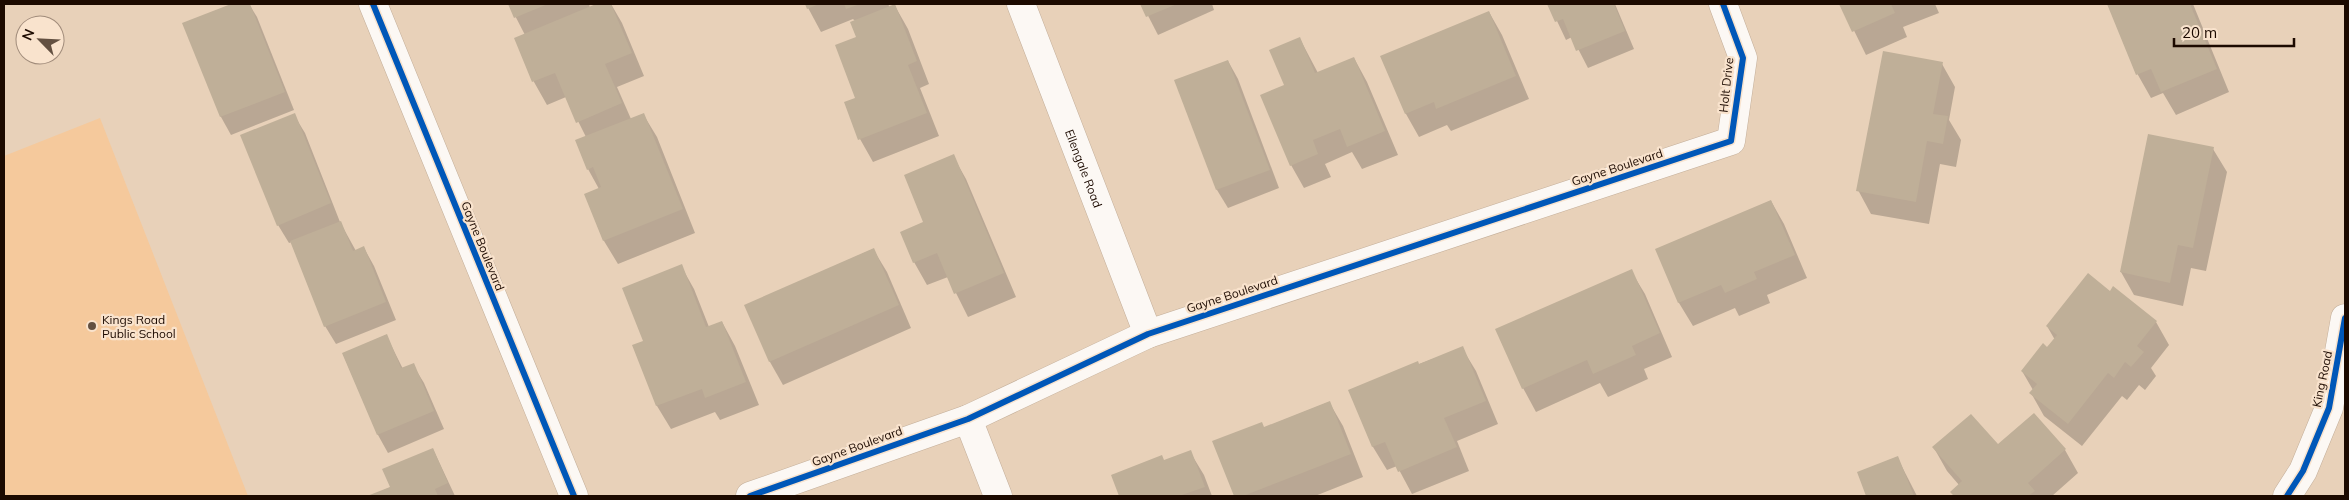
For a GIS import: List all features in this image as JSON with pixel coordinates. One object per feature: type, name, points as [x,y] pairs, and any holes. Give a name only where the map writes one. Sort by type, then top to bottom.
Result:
[{"type":"street","name":"Gayne Boulevard","points":[[373,4],[574,496]]},
{"type":"street","name":"Ellengale Road","points":[[1021,4],[1148,334]]},
{"type":"street","name":"Holt Drive","points":[[1723,4],[1743,58],[1732,141]]},
{"type":"street","name":"Gayne Boulevard","points":[[750,496],[968,419],[1148,334],[1732,141]]},
{"type":"street","name":"King Road","points":[[2287,496],[2303,471],[2329,408],[2345,318]]},
{"type":"street","points":[[968,419],[998,496]]},
{"type":"shaded area","name":"Kings Road Public School","points":[[100,118],[248,496],[4,496],[4,156]]},
{"type":"building","points":[[231,4],[250,4],[285,92],[220,117],[182,23]]},
{"type":"building","points":[[508,4],[548,4],[514,18]]},
{"type":"building","points":[[596,4],[611,4],[632,53],[605,64],[622,103],[576,123],[555,73],[532,82],[514,38]]},
{"type":"building","points":[[805,4],[819,4],[807,9]]},
{"type":"building","points":[[844,4],[860,4],[846,9]]},
{"type":"building","points":[[895,4],[917,61],[908,65],[927,113],[858,140],[844,102],[855,98],[835,45],[856,37],[850,22]]},
{"type":"building","points":[[1140,4],[1177,4],[1146,17]]},
{"type":"building","points":[[1547,4],[1614,4],[1625,31],[1576,51],[1563,19],[1555,22]]},
{"type":"building","points":[[1839,4],[1891,4],[1895,13],[1852,32]]},
{"type":"building","points":[[2107,4],[2190,4],[2217,69],[2161,92],[2151,69],[2136,75]]},
{"type":"building","points":[[1489,11],[1516,76],[1436,109],[1434,102],[1405,114],[1380,56]]},
{"type":"building","points":[[1300,37],[1315,73],[1354,57],[1385,131],[1347,147],[1340,129],[1313,140],[1318,154],[1290,166],[1260,95],[1284,85],[1269,50]]},
{"type":"building","points":[[1883,51],[1943,62],[1933,114],[1948,116],[1943,144],[1927,141],[1916,202],[1856,191]]},
{"type":"building","points":[[1228,60],[1270,170],[1216,190],[1174,80]]},
{"type":"building","points":[[295,113],[331,203],[277,226],[240,135]]},
{"type":"building","points":[[644,113],[683,209],[603,241],[584,194],[601,187],[593,167],[587,170],[575,140]]},
{"type":"building","points":[[2148,134],[2214,147],[2193,248],[2178,245],[2170,283],[2120,272]]},
{"type":"building","points":[[954,154],[1004,273],[954,294],[937,253],[913,263],[900,232],[923,222],[904,175]]},
{"type":"building","points":[[1771,200],[1795,255],[1754,272],[1757,279],[1725,293],[1721,285],[1678,303],[1655,249]]},
{"type":"building","points":[[341,221],[353,251],[364,246],[386,302],[324,327],[290,241]]},
{"type":"building","points":[[874,248],[899,305],[769,362],[744,305]]},
{"type":"building","points":[[682,264],[706,327],[722,321],[746,382],[705,398],[702,389],[656,406],[632,345],[643,341],[622,288]]},
{"type":"building","points":[[1632,269],[1660,333],[1632,346],[1636,355],[1593,374],[1587,360],[1522,389],[1495,329]]},
{"type":"building","points":[[2088,273],[2110,291],[2113,286],[2157,321],[2137,346],[2144,352],[2131,367],[2125,362],[2114,378],[2108,373],[2068,424],[2029,393],[2037,384],[2021,371],[2043,343],[2047,347],[2057,335],[2046,326]]},
{"type":"building","points":[[387,334],[401,368],[414,363],[434,411],[377,435],[342,353]]},
{"type":"building","points":[[1463,346],[1486,401],[1444,418],[1457,447],[1398,472],[1385,442],[1372,447],[1348,390],[1418,361],[1419,364]]},
{"type":"building","points":[[1330,401],[1351,454],[1243,496],[1234,496],[1212,441],[1262,422],[1264,427]]},
{"type":"building","points":[[2034,413],[2066,449],[2028,483],[2035,491],[2028,496],[1954,496],[1950,492],[1962,481],[1932,447],[1971,414],[1998,444]]},
{"type":"building","points":[[433,448],[448,483],[435,489],[438,496],[367,496],[390,487],[382,469]]},
{"type":"building","points":[[1191,450],[1205,487],[1179,496],[1119,496],[1111,475],[1162,455],[1164,460]]},
{"type":"building","points":[[1898,456],[1914,496],[1866,496],[1857,472]]},
{"type":"cycle path","points":[[373,4],[574,496]]},
{"type":"cycle path","points":[[750,496],[968,419],[1148,334],[1731,141],[1743,58],[1723,4]]},
{"type":"cycle path","points":[[2287,496],[2303,471],[2329,408],[2345,318]]},
{"type":"place","name":"Kings Road Public School","points":[[92,326]]}]
